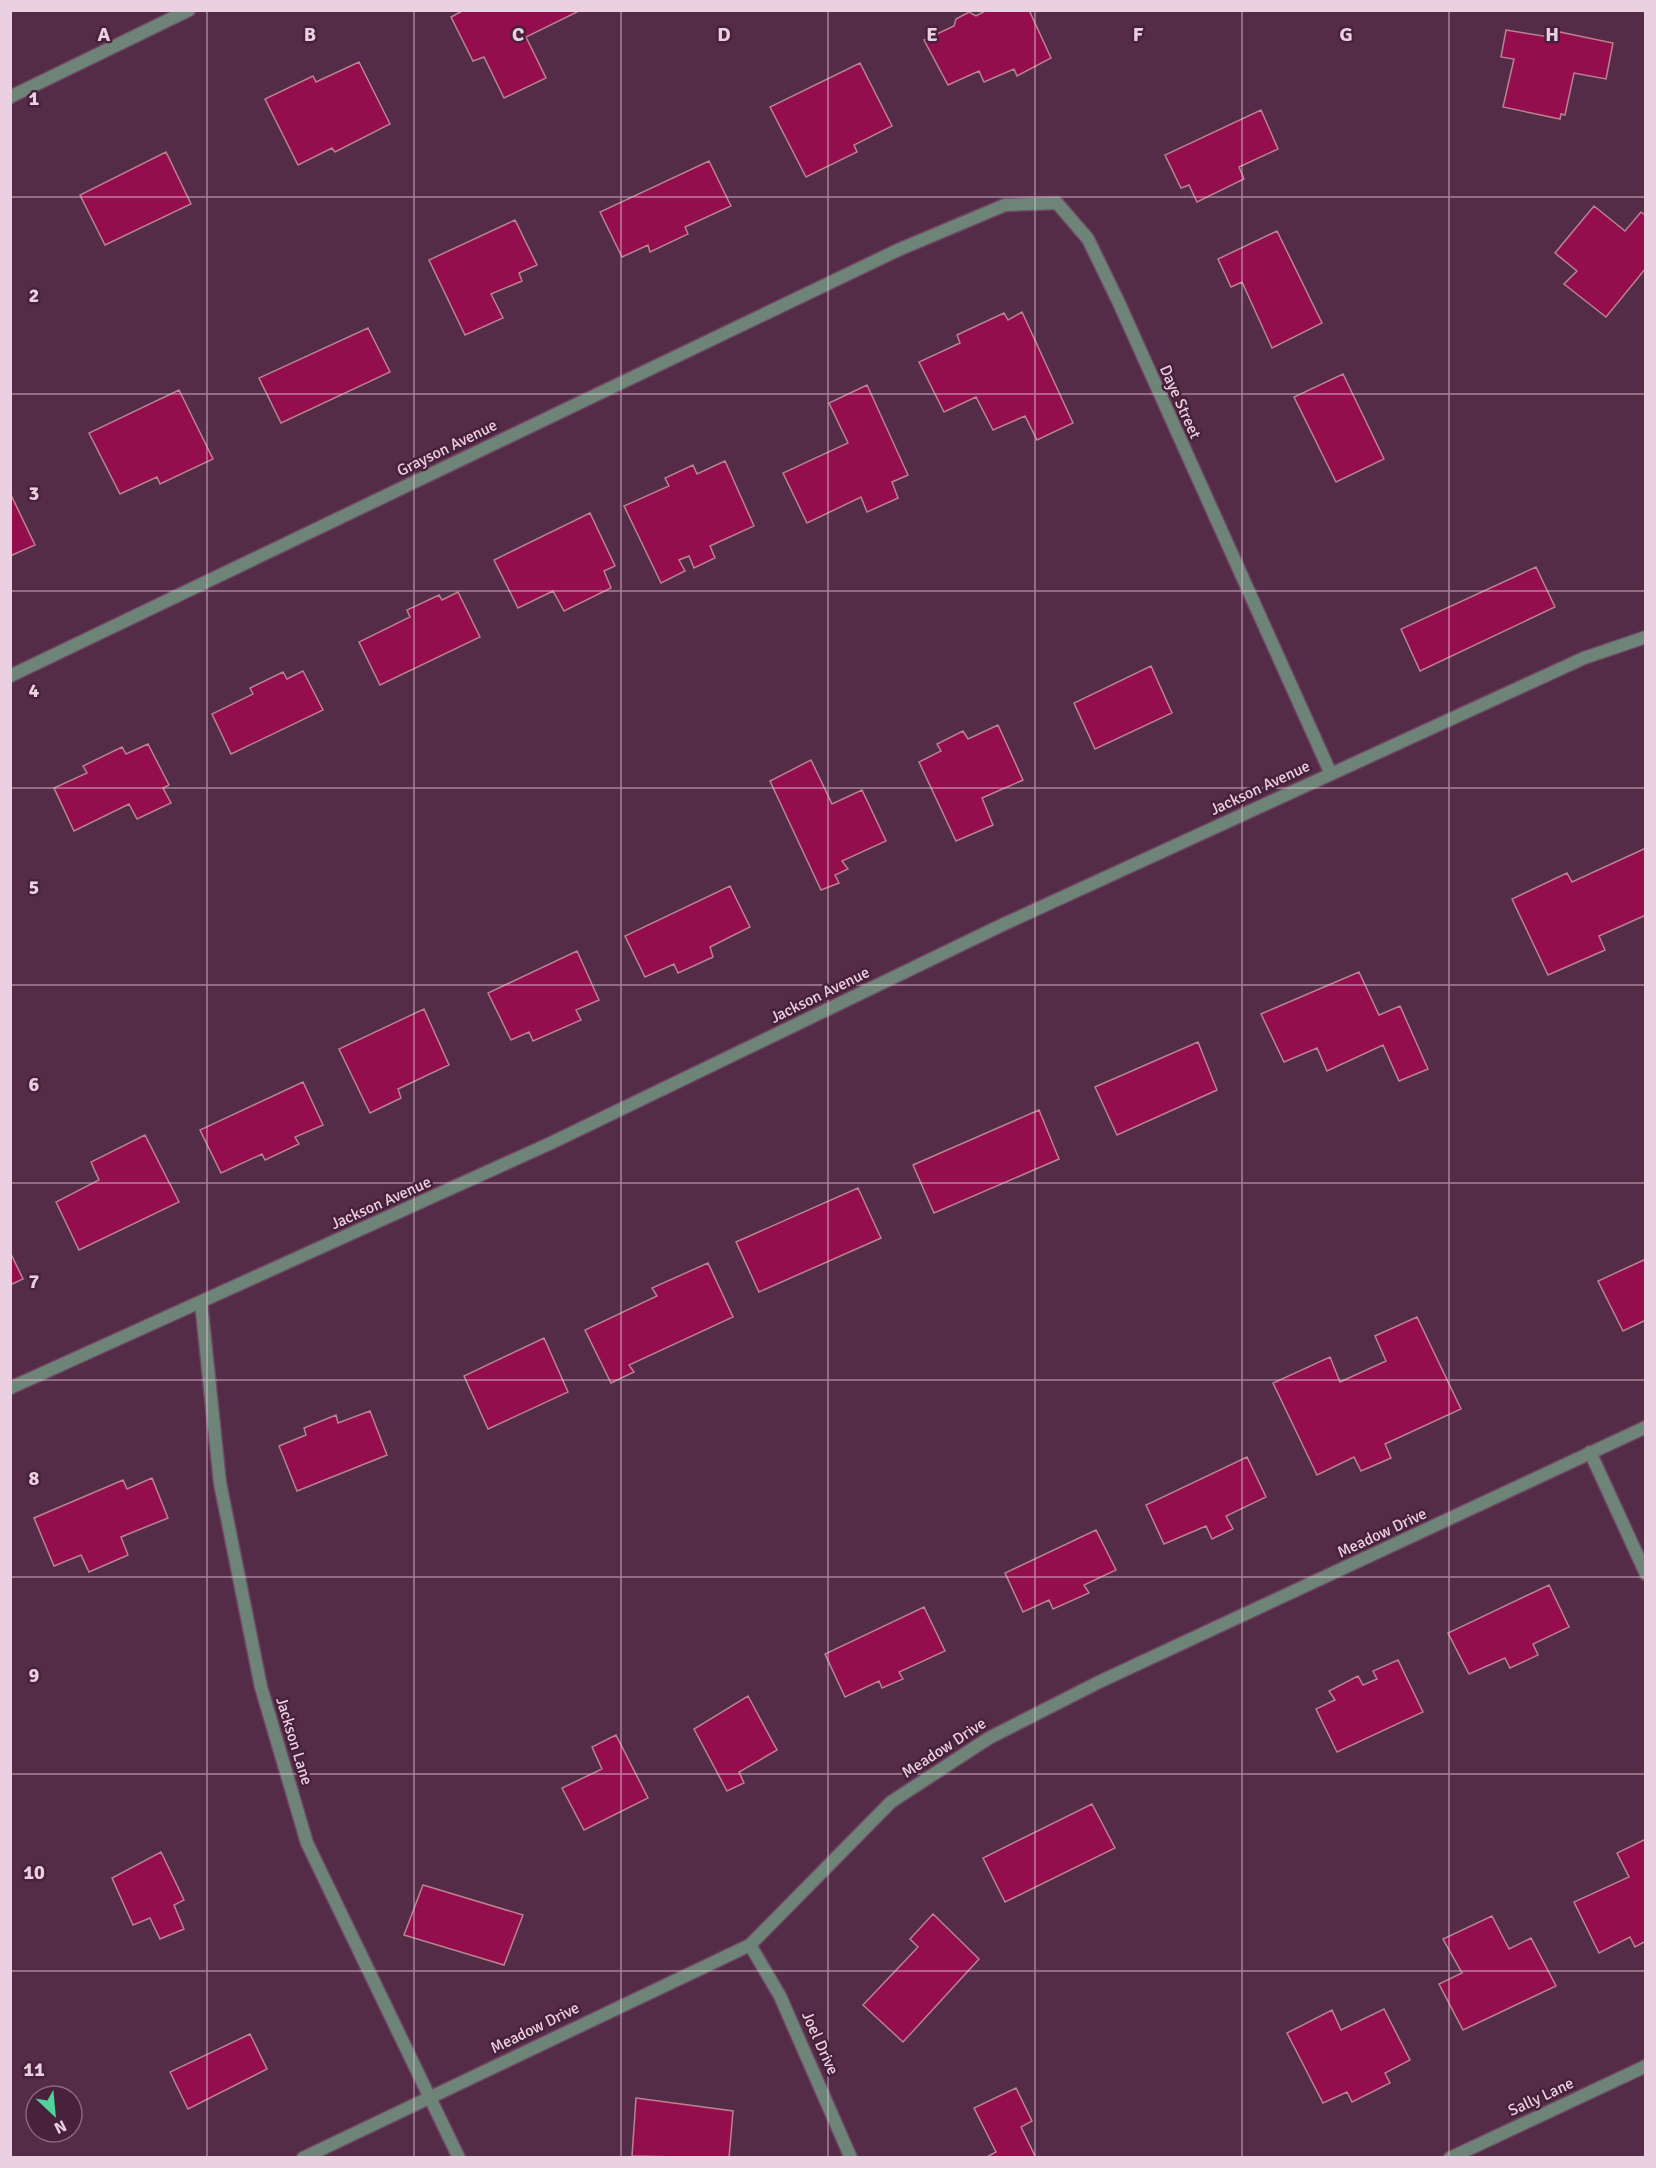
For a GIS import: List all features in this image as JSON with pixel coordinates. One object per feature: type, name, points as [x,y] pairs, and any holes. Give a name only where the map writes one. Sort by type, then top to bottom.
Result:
[{"type":"street","points":[[10,97],[189,10]]},
{"type":"street","name":"Daye Street","points":[[898,250],[1005,205],[1057,203],[1088,239],[1331,774]]},
{"type":"street","name":"Grayson Avenue","points":[[10,676],[898,250]]},
{"type":"street","name":"Jackson Avenue","points":[[10,1388],[551,1143],[1002,925],[1584,658],[1646,637]]},
{"type":"street","name":"Jackson Lane","points":[[201,1302],[220,1484],[261,1688],[307,1843],[459,2157]]},
{"type":"street","name":"Meadow Drive","points":[[303,2157],[750,1945],[891,1802],[989,1738],[1099,1682],[1284,1598],[1646,1427]]},
{"type":"street","points":[[1590,1452],[1646,1575]]},
{"type":"street","name":"Joel Drive","points":[[750,1945],[780,1996],[851,2157]]},
{"type":"street","name":"Sally Lane","points":[[1450,2157],[1646,2066]]},
{"type":"building","points":[[464,10],[576,10],[577,12],[526,37],[546,78],[504,98],[484,57],[473,61],[451,17]]},
{"type":"building","points":[[987,10],[1029,10],[1051,58],[1017,76],[1014,69],[984,82],[979,71],[948,85],[924,40],[954,26],[956,19],[969,12],[976,16]]},
{"type":"building","points":[[1506,30],[1549,37],[1550,30],[1613,43],[1606,79],[1574,73],[1565,115],[1561,114],[1560,119],[1503,107],[1514,59],[1501,57]]},
{"type":"building","points":[[359,62],[390,124],[335,152],[332,148],[298,165],[265,99],[313,76],[316,82]]},
{"type":"building","points":[[860,63],[892,126],[854,145],[857,152],[806,177],[770,107]]},
{"type":"building","points":[[1261,110],[1278,149],[1239,167],[1244,179],[1197,202],[1189,185],[1181,188],[1165,155]]},
{"type":"building","points":[[166,152],[191,204],[105,245],[80,195]]},
{"type":"building","points":[[709,161],[731,206],[685,227],[688,234],[650,252],[648,245],[622,257],[600,212]]},
{"type":"building","points":[[1594,206],[1625,231],[1641,212],[1646,216],[1646,268],[1606,317],[1564,284],[1577,271],[1555,253]]},
{"type":"building","points":[[515,220],[537,265],[519,273],[522,281],[491,294],[503,318],[465,335],[429,260]]},
{"type":"building","points":[[1277,231],[1322,323],[1272,348],[1242,282],[1231,287],[1218,259]]},
{"type":"building","points":[[1022,312],[1073,423],[1037,440],[1025,416],[993,430],[976,397],[944,412],[919,362],[960,343],[957,335],[1004,313],[1008,320]]},
{"type":"building","points":[[368,328],[390,372],[281,423],[259,378]]},
{"type":"building","points":[[1343,374],[1384,459],[1336,482],[1294,397]]},
{"type":"building","points":[[867,385],[908,475],[892,482],[898,498],[867,512],[861,497],[807,523],[783,473],[848,443],[829,403]]},
{"type":"building","points":[[179,390],[213,459],[160,484],[157,477],[120,494],[89,433]]},
{"type":"building","points":[[725,461],[754,526],[710,546],[715,558],[694,568],[689,556],[679,560],[685,571],[661,583],[624,506],[669,486],[665,478],[693,465],[697,474]]},
{"type":"building","points":[[10,496],[35,545],[10,556]]},
{"type":"building","points":[[590,513],[615,566],[604,571],[611,588],[564,611],[553,591],[518,608],[494,560]]},
{"type":"building","points":[[1536,567],[1555,607],[1420,671],[1401,629]]},
{"type":"building","points":[[458,592],[480,637],[380,685],[359,642],[410,617],[407,610],[439,595],[442,600]]},
{"type":"building","points":[[1151,666],[1172,713],[1095,749],[1074,703]]},
{"type":"building","points":[[303,671],[323,710],[231,754],[212,714],[253,694],[250,688],[283,672],[287,679]]},
{"type":"building","points":[[998,725],[1023,780],[982,798],[993,825],[956,841],[919,762],[941,751],[937,744],[963,731],[968,739]]},
{"type":"building","points":[[148,744],[169,785],[163,788],[171,803],[137,819],[129,804],[74,831],[54,788],[87,773],[83,766],[122,747],[126,754]]},
{"type":"building","points":[[811,760],[832,804],[862,790],[886,841],[842,861],[848,869],[835,875],[839,883],[821,890],[770,781]]},
{"type":"building","points":[[1646,848],[1646,915],[1599,936],[1605,950],[1548,975],[1512,899],[1567,873],[1572,882]]},
{"type":"building","points":[[730,886],[750,927],[710,947],[713,957],[678,973],[674,964],[645,977],[625,936]]},
{"type":"building","points":[[577,951],[599,1000],[576,1010],[581,1020],[533,1041],[529,1032],[511,1040],[488,993]]},
{"type":"building","points":[[1359,972],[1379,1015],[1400,1006],[1428,1069],[1399,1081],[1383,1045],[1327,1071],[1317,1048],[1284,1062],[1261,1014]]},
{"type":"building","points":[[424,1009],[449,1065],[398,1089],[401,1098],[370,1113],[339,1049]]},
{"type":"building","points":[[1198,1042],[1217,1090],[1117,1135],[1095,1087]]},
{"type":"building","points":[[303,1082],[323,1125],[295,1137],[299,1144],[265,1160],[262,1154],[221,1173],[200,1130]]},
{"type":"building","points":[[1039,1110],[1059,1159],[934,1213],[913,1165]]},
{"type":"building","points":[[145,1135],[179,1202],[79,1250],[56,1202],[99,1180],[91,1162]]},
{"type":"building","points":[[858,1188],[881,1238],[759,1292],[736,1242]]},
{"type":"building","points":[[10,1252],[23,1279],[10,1285]]},
{"type":"building","points":[[1646,1259],[1646,1320],[1623,1331],[1598,1281]]},
{"type":"building","points":[[708,1263],[733,1317],[629,1365],[634,1372],[611,1383],[585,1330],[657,1296],[652,1288]]},
{"type":"building","points":[[1417,1317],[1461,1409],[1385,1444],[1391,1458],[1361,1471],[1354,1457],[1317,1475],[1273,1383],[1330,1357],[1340,1382],[1386,1361],[1375,1336]]},
{"type":"building","points":[[544,1338],[568,1392],[488,1429],[464,1376]]},
{"type":"building","points":[[370,1411],[387,1455],[297,1491],[279,1446],[306,1435],[304,1428],[336,1415],[338,1423]]},
{"type":"building","points":[[1247,1457],[1266,1497],[1226,1516],[1233,1529],[1212,1539],[1206,1526],[1164,1544],[1146,1505]]},
{"type":"building","points":[[152,1478],[168,1518],[121,1537],[128,1555],[89,1572],[81,1555],[54,1566],[34,1518],[123,1480],[127,1489]]},
{"type":"building","points":[[1096,1530],[1116,1570],[1084,1585],[1089,1593],[1053,1609],[1049,1600],[1023,1612],[1005,1573]]},
{"type":"building","points":[[1549,1585],[1569,1627],[1533,1644],[1538,1655],[1510,1668],[1505,1658],[1469,1674],[1448,1633]]},
{"type":"building","points":[[924,1607],[945,1651],[899,1672],[903,1679],[882,1688],[879,1681],[845,1697],[825,1654]]},
{"type":"building","points":[[1398,1660],[1423,1712],[1337,1752],[1316,1709],[1335,1700],[1329,1691],[1358,1676],[1363,1685],[1377,1679],[1373,1671]]},
{"type":"building","points":[[748,1696],[777,1750],[739,1772],[744,1783],[727,1791],[694,1729]]},
{"type":"building","points":[[616,1735],[648,1798],[584,1830],[562,1788],[602,1769],[592,1747]]},
{"type":"building","points":[[1092,1804],[1115,1848],[1005,1902],[983,1858]]},
{"type":"building","points":[[1646,1839],[1646,1941],[1635,1947],[1630,1937],[1599,1953],[1574,1902],[1629,1877],[1617,1853]]},
{"type":"building","points":[[161,1852],[184,1900],[174,1905],[184,1929],[160,1939],[150,1918],[133,1925],[112,1878]]},
{"type":"building","points":[[423,1885],[523,1915],[504,1965],[404,1935]]},
{"type":"building","points":[[933,1914],[979,1959],[903,2042],[863,2005],[918,1947],[910,1939]]},
{"type":"building","points":[[1492,1916],[1509,1949],[1531,1938],[1556,1986],[1463,2030],[1439,1984],[1462,1973],[1443,1939]]},
{"type":"building","points":[[1384,2009],[1410,2060],[1385,2073],[1390,2083],[1352,2102],[1347,2092],[1323,2103],[1287,2033],[1332,2010],[1341,2030]]},
{"type":"building","points":[[250,2034],[267,2069],[188,2109],[170,2072]]},
{"type":"building","points":[[1016,2088],[1032,2121],[1021,2127],[1036,2158],[985,2158],[996,2152],[974,2108]]},
{"type":"building","points":[[636,2098],[733,2111],[729,2158],[632,2156]]}]
